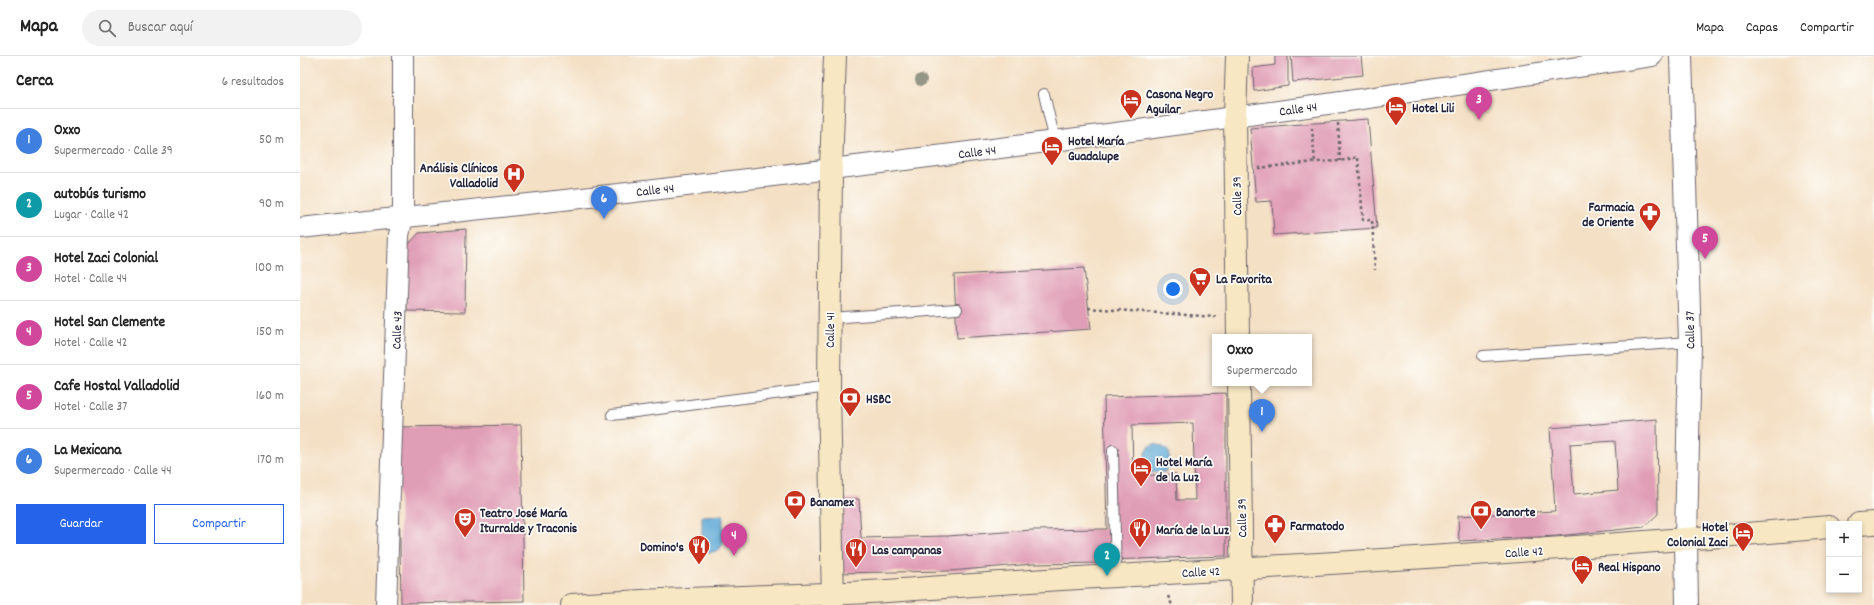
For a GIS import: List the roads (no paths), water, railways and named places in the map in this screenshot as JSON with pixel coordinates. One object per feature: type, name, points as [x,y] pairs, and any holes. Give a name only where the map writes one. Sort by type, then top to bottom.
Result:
[{"type":"main road","name":"Calle 41","points":[[832,599],[829,387],[831,169],[835,56]]},
{"type":"main road","name":"Calle 39","points":[[1237,56],[1235,117],[1238,328]]},
{"type":"main road","name":"Calle 39","points":[[1239,386],[1242,605]]},
{"type":"main road","points":[[1862,524],[1874,523]]},
{"type":"main road","name":"Calle 42","points":[[572,605],[644,600],[832,599],[1116,576],[1686,540],[1826,527]]},
{"type":"street","name":"Calle 43","points":[[386,605],[399,235],[403,217],[403,56]]},
{"type":"street","name":"Calle 44","points":[[300,228],[831,169],[1055,141],[1310,107],[1652,56]]},
{"type":"street","name":"Calle 37","points":[[1681,56],[1690,342],[1686,540],[1687,605]]},
{"type":"lane","points":[[1044,94],[1055,141]]},
{"type":"lane","points":[[830,318],[957,309]]},
{"type":"lane","points":[[1483,356],[1690,342]]},
{"type":"lane","points":[[612,415],[829,387]]},
{"type":"lane","points":[[1113,450],[1116,576]]},
{"type":"water","points":[[1154,444],[1165,448],[1168,451],[1169,462],[1165,472],[1148,473],[1145,454],[1150,446]]},
{"type":"water","points":[[723,515],[723,544],[719,550],[709,553],[702,546],[702,516]]},
{"type":"place","name":"Casona Negro Aguilar","points":[[1131,120]]},
{"type":"place","name":"Hotel Zaci Colonial","points":[[1479,120]]},
{"type":"place","name":"Hotel Lili","points":[[1396,126]]},
{"type":"place","name":"Hotel María Guadalupe","points":[[1052,166]]},
{"type":"place","name":"Análisis Clínicos Valladolid","points":[[514,194]]},
{"type":"place","name":"La Mexicana","points":[[604,219]]},
{"type":"place","name":"Farmacia de Oriente","points":[[1650,232]]},
{"type":"place","name":"Cafe Hostal Valladolid","points":[[1705,259]]},
{"type":"place","name":"La Favorita","points":[[1200,298]]},
{"type":"place","name":"HSBC","points":[[850,418]]},
{"type":"place","name":"Oxxo","points":[[1262,432]]},
{"type":"place","name":"Hotel María de la Luz","points":[[1141,488]]},
{"type":"place","name":"Banamex","points":[[795,520]]},
{"type":"place","name":"Banorte","points":[[1481,530]]},
{"type":"place","name":"Teatro José María Iturralde y Traconis","points":[[465,538]]},
{"type":"place","name":"Farmatodo","points":[[1275,544]]},
{"type":"place","name":"María de la Luz","points":[[1140,548]]},
{"type":"place","name":"Hotel Colonial Zaci","points":[[1743,552]]},
{"type":"place","name":"Hotel San Clemente","points":[[734,556]]},
{"type":"place","name":"Domino's","points":[[699,566]]},
{"type":"place","name":"Las campanas","points":[[856,568]]},
{"type":"place","name":"autobús turismo","points":[[1107,576]]},
{"type":"place","name":"Real Hispano","points":[[1582,586]]}]
